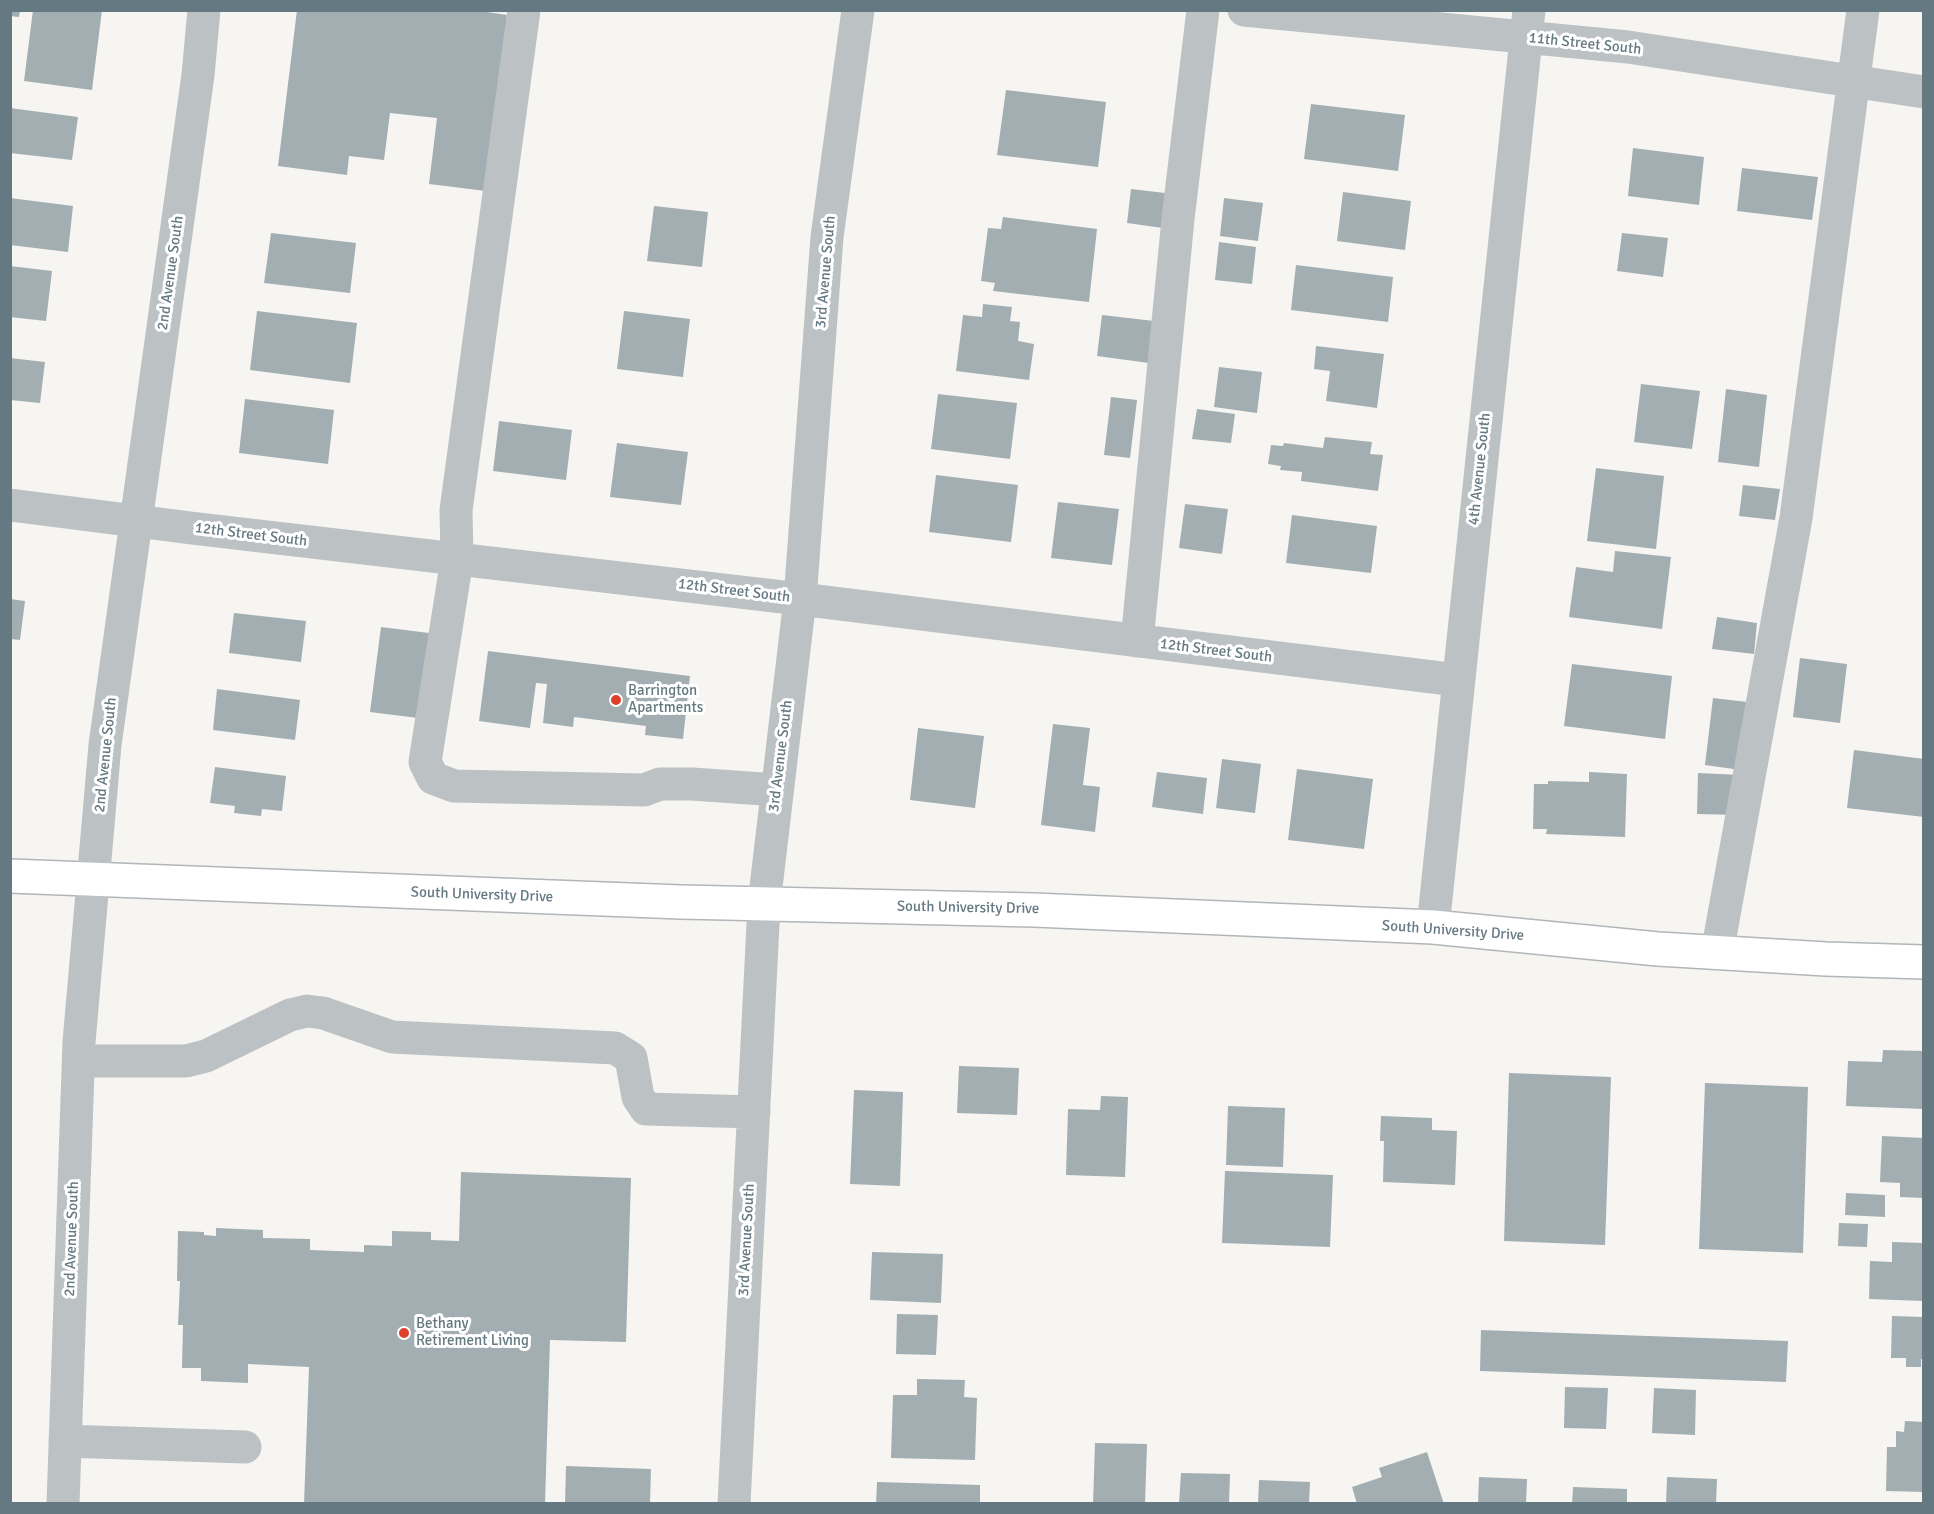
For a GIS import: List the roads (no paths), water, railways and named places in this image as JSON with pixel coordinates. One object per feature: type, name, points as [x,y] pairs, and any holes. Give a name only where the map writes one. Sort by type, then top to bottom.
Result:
[{"type":"main road","name":"South University Drive","points":[[10,876],[764,904],[1034,910],[1432,927],[1717,953],[1826,960],[1923,962]]},
{"type":"street","name":"2nd Avenue South","points":[[63,1503],[79,1061],[105,745],[196,86],[204,10]]},
{"type":"street","points":[[525,10],[456,510],[457,559],[425,762],[433,778],[454,786],[644,790],[660,784],[692,784],[777,790]]},
{"type":"street","name":"3rd Avenue South","points":[[734,1503],[764,904],[800,599],[827,237],[858,10]]},
{"type":"street","points":[[1137,641],[1178,219],[1203,10]]},
{"type":"street","name":"11th Street South","points":[[1244,10],[1528,24],[1628,47],[1923,92]]},
{"type":"street","points":[[1717,953],[1796,518],[1863,10]]},
{"type":"street","name":"4th Avenue South","points":[[1432,927],[1528,24]]},
{"type":"street","name":"12th Street South","points":[[10,505],[1457,680]]},
{"type":"street","points":[[79,1061],[186,1061],[206,1056],[290,1015],[307,1011],[323,1013],[392,1037],[615,1047],[631,1058],[638,1097],[646,1109],[754,1112]]},
{"type":"street","points":[[65,1442],[245,1447]]},
{"type":"place","name":"Barrington Apartments","points":[[616,700]]},
{"type":"place","name":"Bethany Retirement Living","points":[[404,1333]]}]
